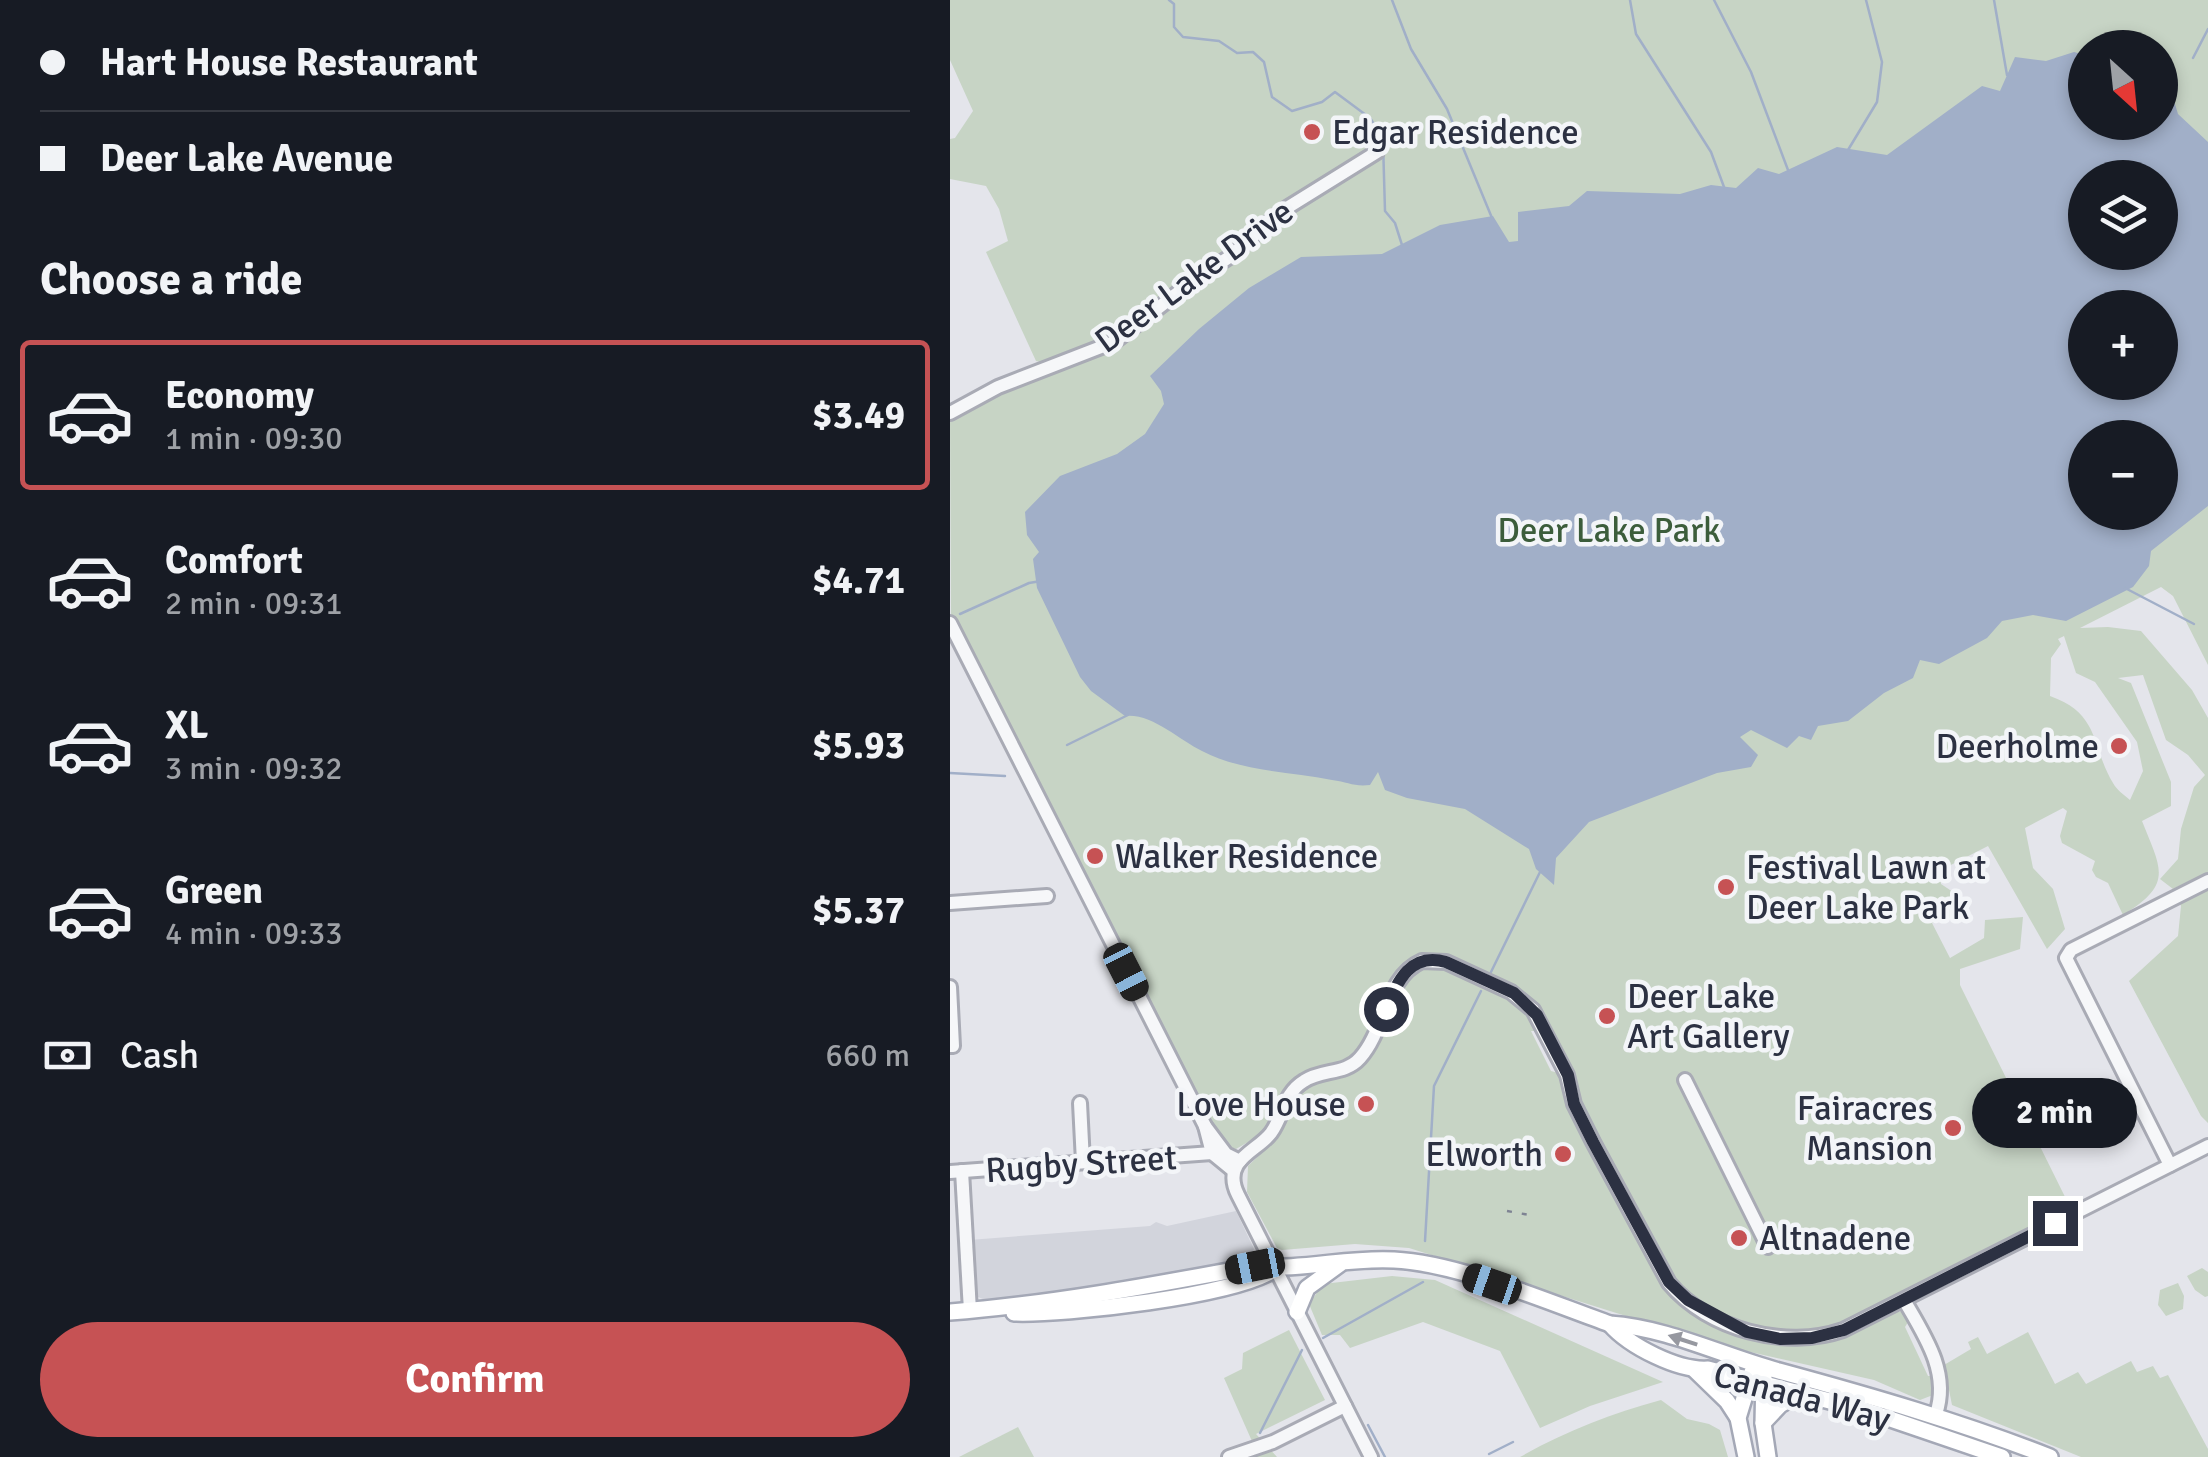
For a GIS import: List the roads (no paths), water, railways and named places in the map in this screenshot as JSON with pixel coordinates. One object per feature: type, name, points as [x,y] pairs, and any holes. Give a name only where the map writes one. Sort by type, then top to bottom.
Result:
[{"type":"main road","name":"Canada Way","points":[[950,1312],[1048,1312],[1171,1298],[1258,1279],[1275,1269],[1378,1259],[1422,1262],[1610,1324],[1640,1326],[1760,1365],[1936,1414],[2050,1457]]},
{"type":"main road","points":[[1297,1312],[1306,1288],[1343,1262]]},
{"type":"main road","name":"Canada Way","points":[[1610,1324],[1625,1342],[1695,1370],[1864,1410],[2002,1457]]},
{"type":"main road","points":[[1738,1418],[1756,1383],[1760,1365]]},
{"type":"main road","points":[[1695,1370],[1720,1393],[1738,1418],[1746,1457]]},
{"type":"main road","points":[[1756,1383],[1768,1457]]},
{"type":"main road","points":[[1764,1423],[1780,1405],[1800,1393]]},
{"type":"street","name":"Deer Lake Drive","points":[[950,413],[998,387],[1114,342],[1246,245],[1282,211],[1377,152]]},
{"type":"street","points":[[950,624],[1204,1126],[1212,1154],[1238,1166]]},
{"type":"street","points":[[2170,1165],[2067,963],[2067,956],[2071,950],[2208,881]]},
{"type":"street","points":[[950,903],[1047,896]]},
{"type":"street","points":[[1371,1457],[1236,1190],[1238,1166],[1270,1135],[1295,1086],[1311,1076],[1349,1067],[1361,1057],[1400,978],[1408,968],[1422,961],[1438,960],[1514,993],[1537,1015],[1568,1075],[1574,1104],[1664,1274],[1688,1300],[1747,1332],[1796,1339],[1844,1330],[2208,1146]]},
{"type":"street","points":[[950,987],[952,1046]]},
{"type":"street","points":[[1685,1080],[1768,1248]]},
{"type":"street","points":[[1080,1103],[1084,1162]]},
{"type":"street","points":[[1204,1126],[1238,1166]]},
{"type":"street","name":"Rugby Street","points":[[956,1172],[1212,1154]]},
{"type":"street","points":[[956,1172],[970,1311]]},
{"type":"street","points":[[1904,1300],[1941,1374],[1942,1398],[1936,1414]]},
{"type":"street","points":[[1230,1457],[1273,1442],[1346,1406]]},
{"type":"water","points":[[2068,54],[2068,140],[2178,140],[2178,114],[2208,142],[2208,506],[2178,530],[2178,420],[2068,420],[2068,530],[2178,530],[2151,551],[2149,566],[2133,587],[2066,621],[2033,615],[2002,621],[1987,638],[1939,664],[1920,660],[1913,678],[1884,693],[1848,721],[1818,726],[1811,740],[1799,736],[1787,748],[1751,730],[1740,737],[1758,755],[1751,767],[1717,773],[1589,822],[1556,858],[1554,885],[1536,869],[1529,849],[1465,809],[1385,790],[1378,772],[1370,785],[1360,785],[1217,758],[1155,723],[1125,716],[1091,691],[1080,677],[1037,588],[1033,559],[1039,552],[1027,535],[1025,512],[1060,476],[1117,454],[1145,434],[1164,404],[1161,391],[1150,376],[1249,288],[1301,257],[1382,254],[1440,225],[1493,216],[1509,242],[1518,241],[1518,212],[1569,206],[1587,191],[1680,194],[1711,185],[1736,188],[1758,168],[1779,174],[1837,147],[1887,155],[1982,86],[2000,91],[2015,57],[2046,61]]},
{"type":"waterway","points":[[1169,0],[1174,4],[1174,27],[1183,37],[1219,41],[1237,53],[1253,52],[1264,62],[1272,97],[1292,111],[1322,102],[1335,92],[1370,118],[1383,142],[1385,211],[1395,223],[1402,245]]},
{"type":"waterway","points":[[1392,0],[1411,49],[1447,109],[1492,218]]},
{"type":"waterway","points":[[1630,0],[1636,34],[1711,152],[1724,187]]},
{"type":"waterway","points":[[1714,0],[1751,72],[1788,170]]},
{"type":"waterway","points":[[1848,150],[1877,102],[1882,62],[1866,0]]},
{"type":"waterway","points":[[1994,0],[2007,75]]},
{"type":"waterway","points":[[2193,58],[2208,29]]},
{"type":"waterway","points":[[960,614],[1041,581]]},
{"type":"waterway","points":[[2125,588],[2194,624]]},
{"type":"waterway","points":[[1067,745],[1128,715]]},
{"type":"waterway","points":[[950,773],[1005,776]]},
{"type":"waterway","points":[[1491,972],[1541,870]]},
{"type":"waterway","points":[[1425,1241],[1434,1086],[1481,991]]},
{"type":"waterway","points":[[1323,1338],[1423,1282]]},
{"type":"waterway","points":[[1260,1433],[1302,1350]]},
{"type":"waterway","points":[[1368,1425],[1385,1457]]},
{"type":"waterway","points":[[1489,1454],[1513,1442]]},
{"type":"railway","points":[[1507,1211],[1535,1216]]},
{"type":"place","name":"Edgar Residence","points":[[1312,132]]},
{"type":"place","name":"Deerholme","points":[[2119,746]]},
{"type":"place","name":"Walker Residence","points":[[1095,856]]},
{"type":"place","name":"Festival Lawn at Deer Lake Park","points":[[1726,887]]},
{"type":"place","name":"Deer Lake Art Gallery","points":[[1607,1016]]},
{"type":"place","name":"Love House","points":[[1366,1104]]},
{"type":"place","name":"Fairacres Mansion","points":[[1953,1128]]},
{"type":"place","name":"Elworth","points":[[1563,1154]]},
{"type":"place","name":"Altnadene","points":[[1739,1238]]},
{"type":"park label","name":"Deer Lake Park","points":[[1609,530]]}]
